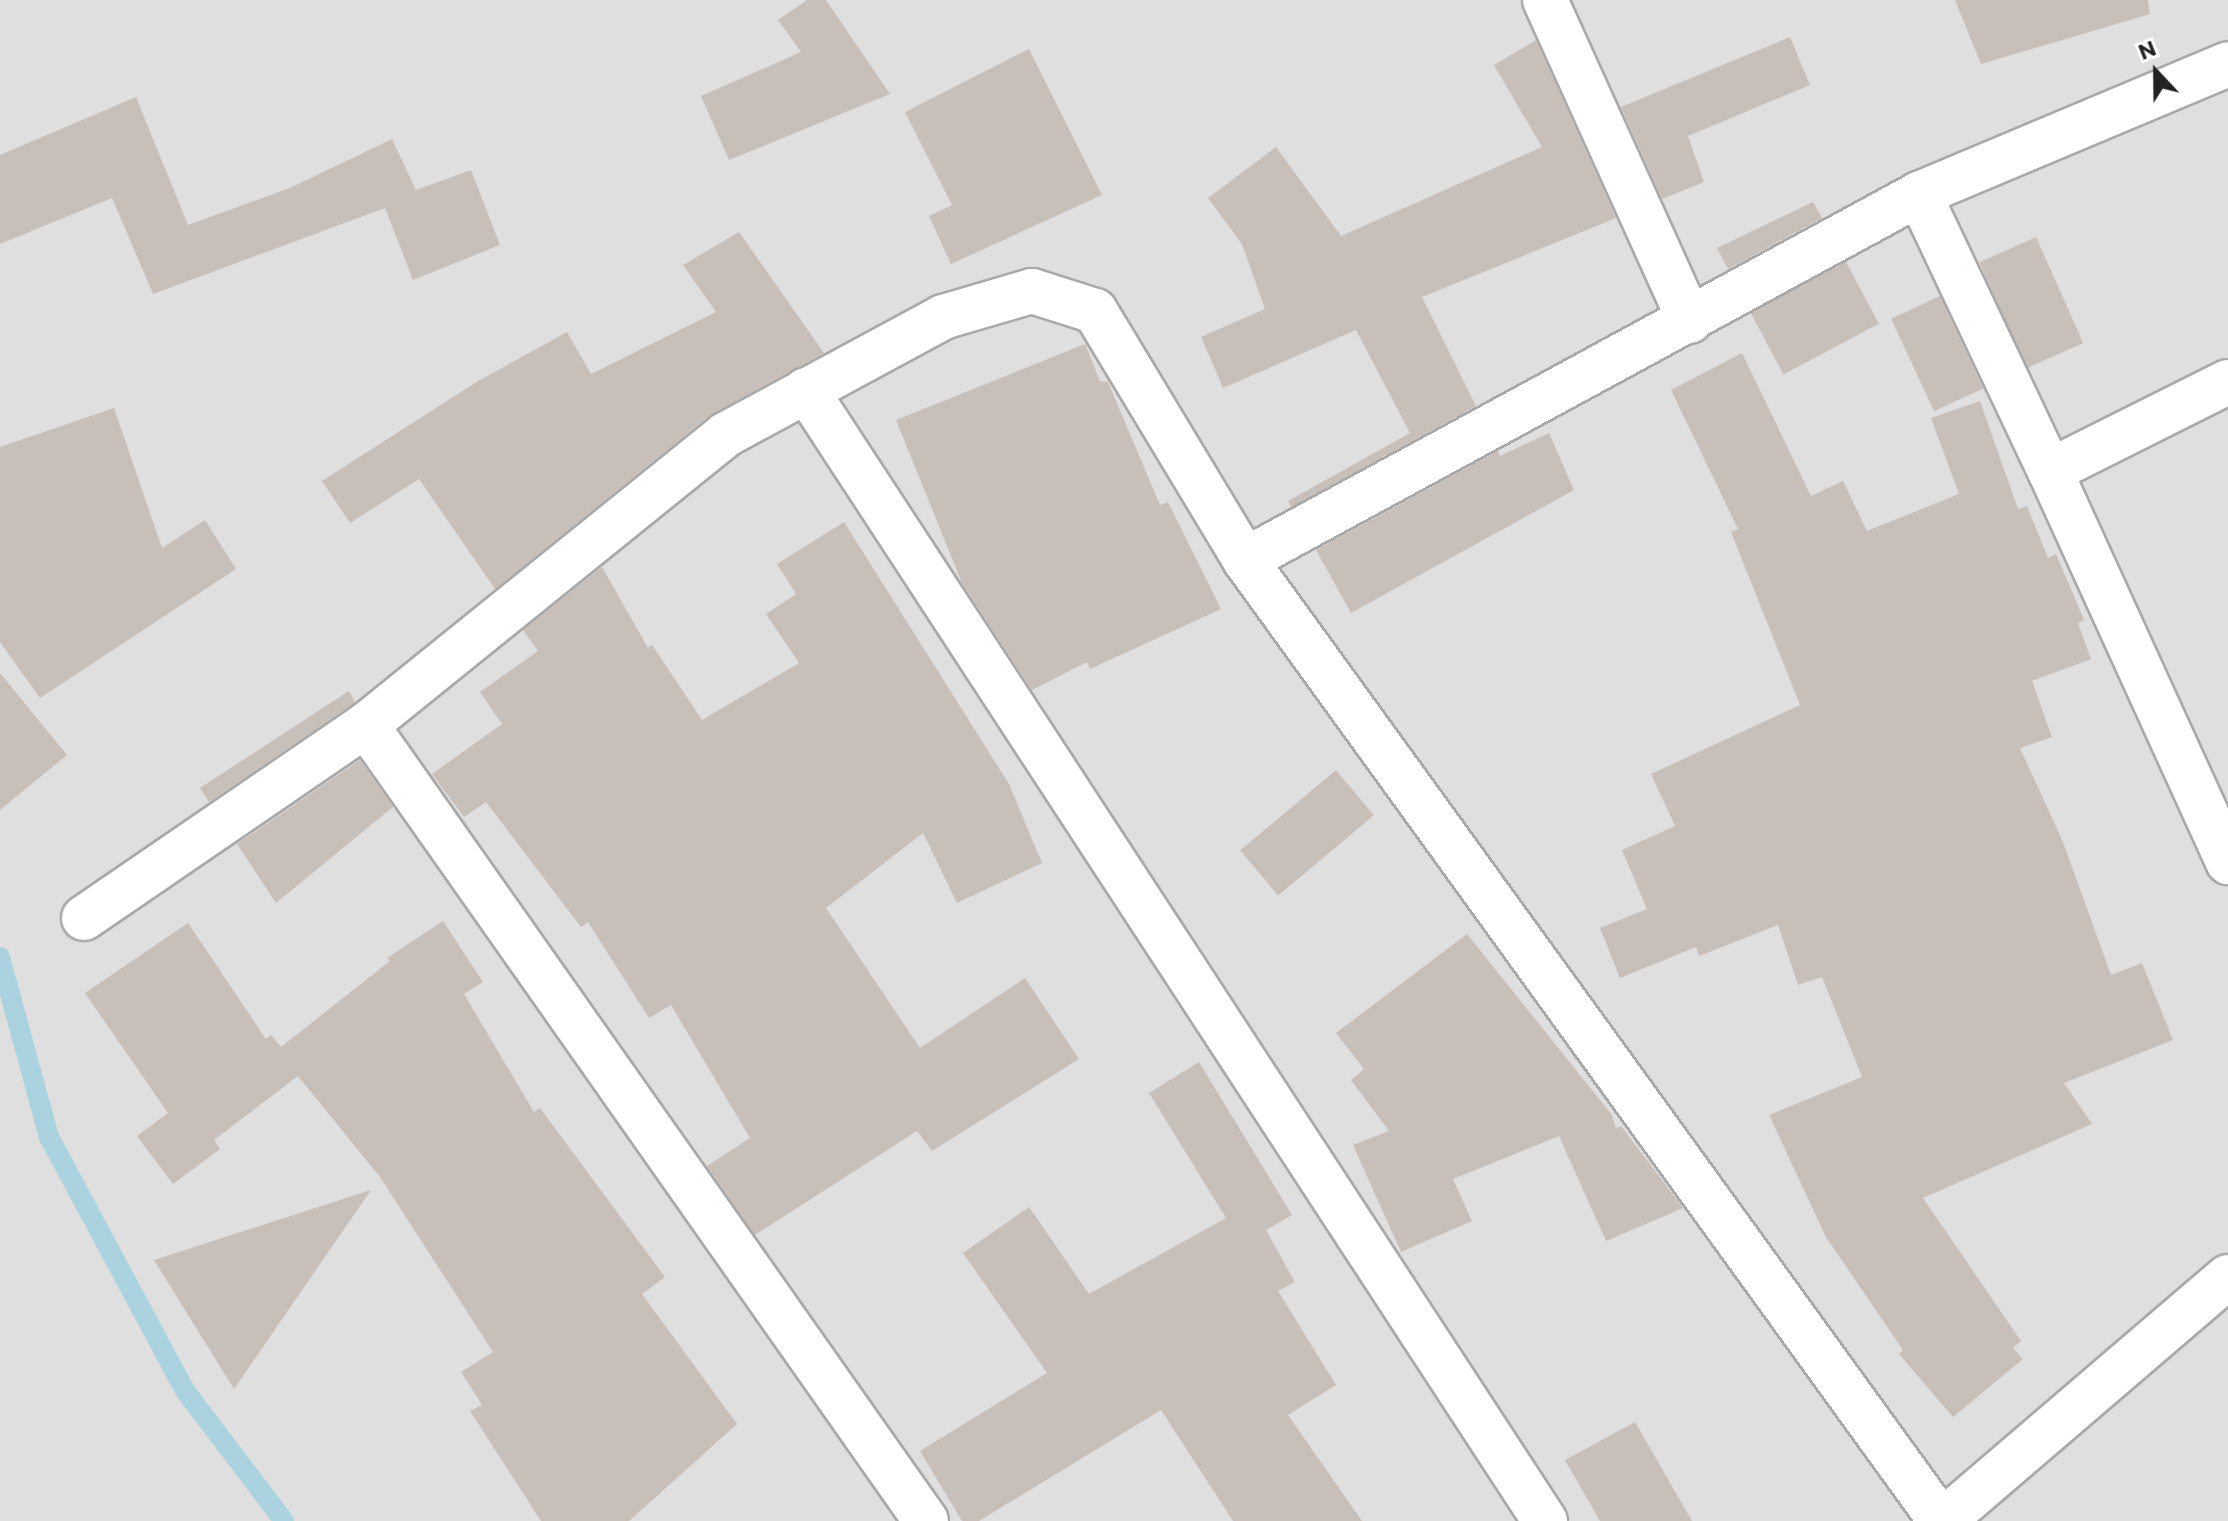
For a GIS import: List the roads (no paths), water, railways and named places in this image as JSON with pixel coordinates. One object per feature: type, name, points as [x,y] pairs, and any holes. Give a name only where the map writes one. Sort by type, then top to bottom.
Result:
[{"type":"street","points":[[1545,0],[1690,321]]},
{"type":"street","points":[[1245,560],[1919,194],[2228,64]]},
{"type":"street","points":[[1919,194],[2223,836]]},
{"type":"street","points":[[84,918],[366,725],[725,435],[943,317],[1032,291],[1095,311],[1245,560],[1942,1521],[2228,1277]]},
{"type":"street","points":[[2050,471],[2228,382]]},
{"type":"street","points":[[806,390],[1545,1521]]},
{"type":"street","points":[[366,725],[926,1521]]},
{"type":"waterway","points":[[0,957],[49,1137],[186,1392],[284,1521]]}]
